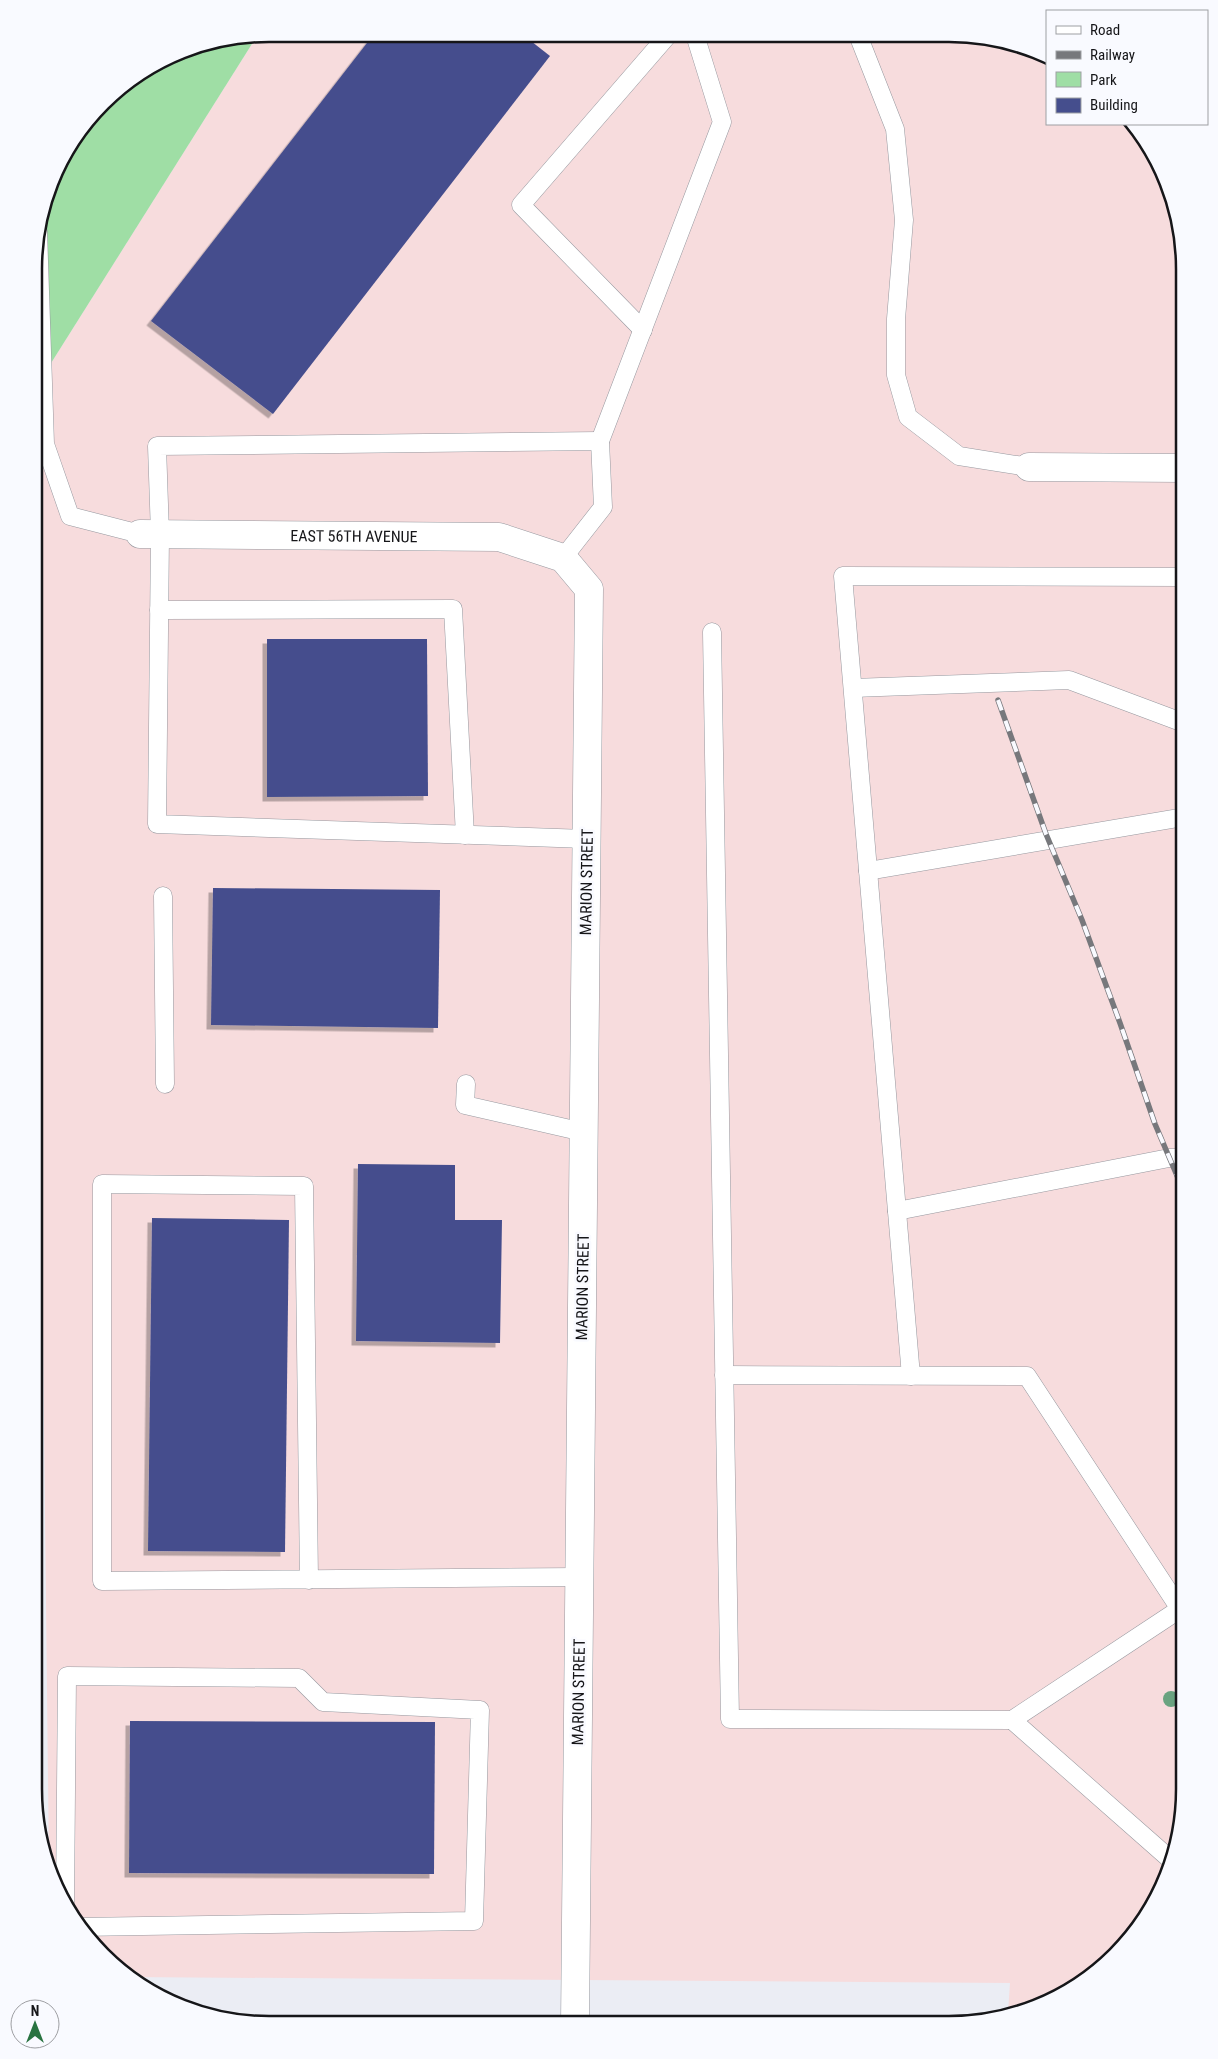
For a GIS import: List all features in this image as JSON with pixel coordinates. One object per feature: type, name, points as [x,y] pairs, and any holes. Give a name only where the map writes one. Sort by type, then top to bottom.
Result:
[{"type":"street","points":[[1029,467],[1176,468]]},
{"type":"street","name":"EAST 56TH AVENUE","points":[[150,534],[499,537],[563,558]]},
{"type":"street","name":"MARION STREET","points":[[563,558],[589,589],[575,2016]]},
{"type":"lane","points":[[642,330],[521,205],[662,42]]},
{"type":"lane","points":[[563,558],[603,507],[600,441],[722,122],[697,42]]},
{"type":"lane","points":[[860,42],[895,130],[904,220],[896,319],[896,375],[908,417],[958,456],[1029,467]]},
{"type":"lane","points":[[42,353],[45,444],[70,516],[150,534]]},
{"type":"lane","points":[[586,839],[158,824],[159,610],[150,534],[157,446],[600,441]]},
{"type":"lane","points":[[910,1376],[844,576],[1176,577]]},
{"type":"lane","points":[[159,610],[453,609],[465,835]]},
{"type":"lane","points":[[712,632],[730,1719],[1012,1720],[1176,1613]]},
{"type":"lane","points":[[853,688],[1069,680],[1176,719]]},
{"type":"lane","points":[[868,871],[1176,818]]},
{"type":"lane","points":[[163,896],[165,1084]]},
{"type":"lane","points":[[466,1084],[465,1105],[583,1132]]},
{"type":"lane","points":[[896,1212],[1176,1158]]},
{"type":"lane","points":[[309,1580],[304,1186],[102,1184],[102,1582],[309,1580],[579,1577]]},
{"type":"lane","points":[[724,1375],[1027,1376],[1176,1600]]},
{"type":"lane","points":[[65,1888],[67,1676],[299,1678],[323,1702],[480,1710],[474,1921],[88,1926]]},
{"type":"lane","points":[[1012,1720],[1166,1855]]},
{"type":"shaded area","points":[[949,42],[978,44],[1008,50],[1046,65],[1046,125],[1124,125],[1137,143],[1152,169],[1168,210],[1174,240],[1176,269],[1176,1790],[1174,1819],[1168,1849],[1152,1890],[1129,1928],[1109,1950],[1075,1978],[1049,1993],[1008,2009],[1010,1983],[142,1977],[109,1950],[81,1916],[60,1877],[49,1843],[42,1246],[42,377],[253,43]]},
{"type":"green space","points":[[253,43],[42,377],[42,269],[44,240],[50,210],[60,182],[81,143],[109,109],[131,89],[156,73],[182,60],[210,50]]},
{"type":"building","points":[[368,42],[532,42],[550,56],[273,414],[151,321]]},
{"type":"building","points":[[267,639],[427,639],[428,796],[267,797]]},
{"type":"building","points":[[213,888],[440,890],[438,1028],[211,1025]]},
{"type":"building","points":[[358,1164],[455,1165],[455,1220],[502,1220],[500,1343],[356,1341]]},
{"type":"building","points":[[152,1218],[289,1220],[285,1552],[148,1551]]},
{"type":"building","points":[[130,1721],[435,1722],[434,1874],[129,1873]]},
{"type":"railway","points":[[998,700],[1046,834],[1082,920],[1155,1124],[1176,1173]]}]
